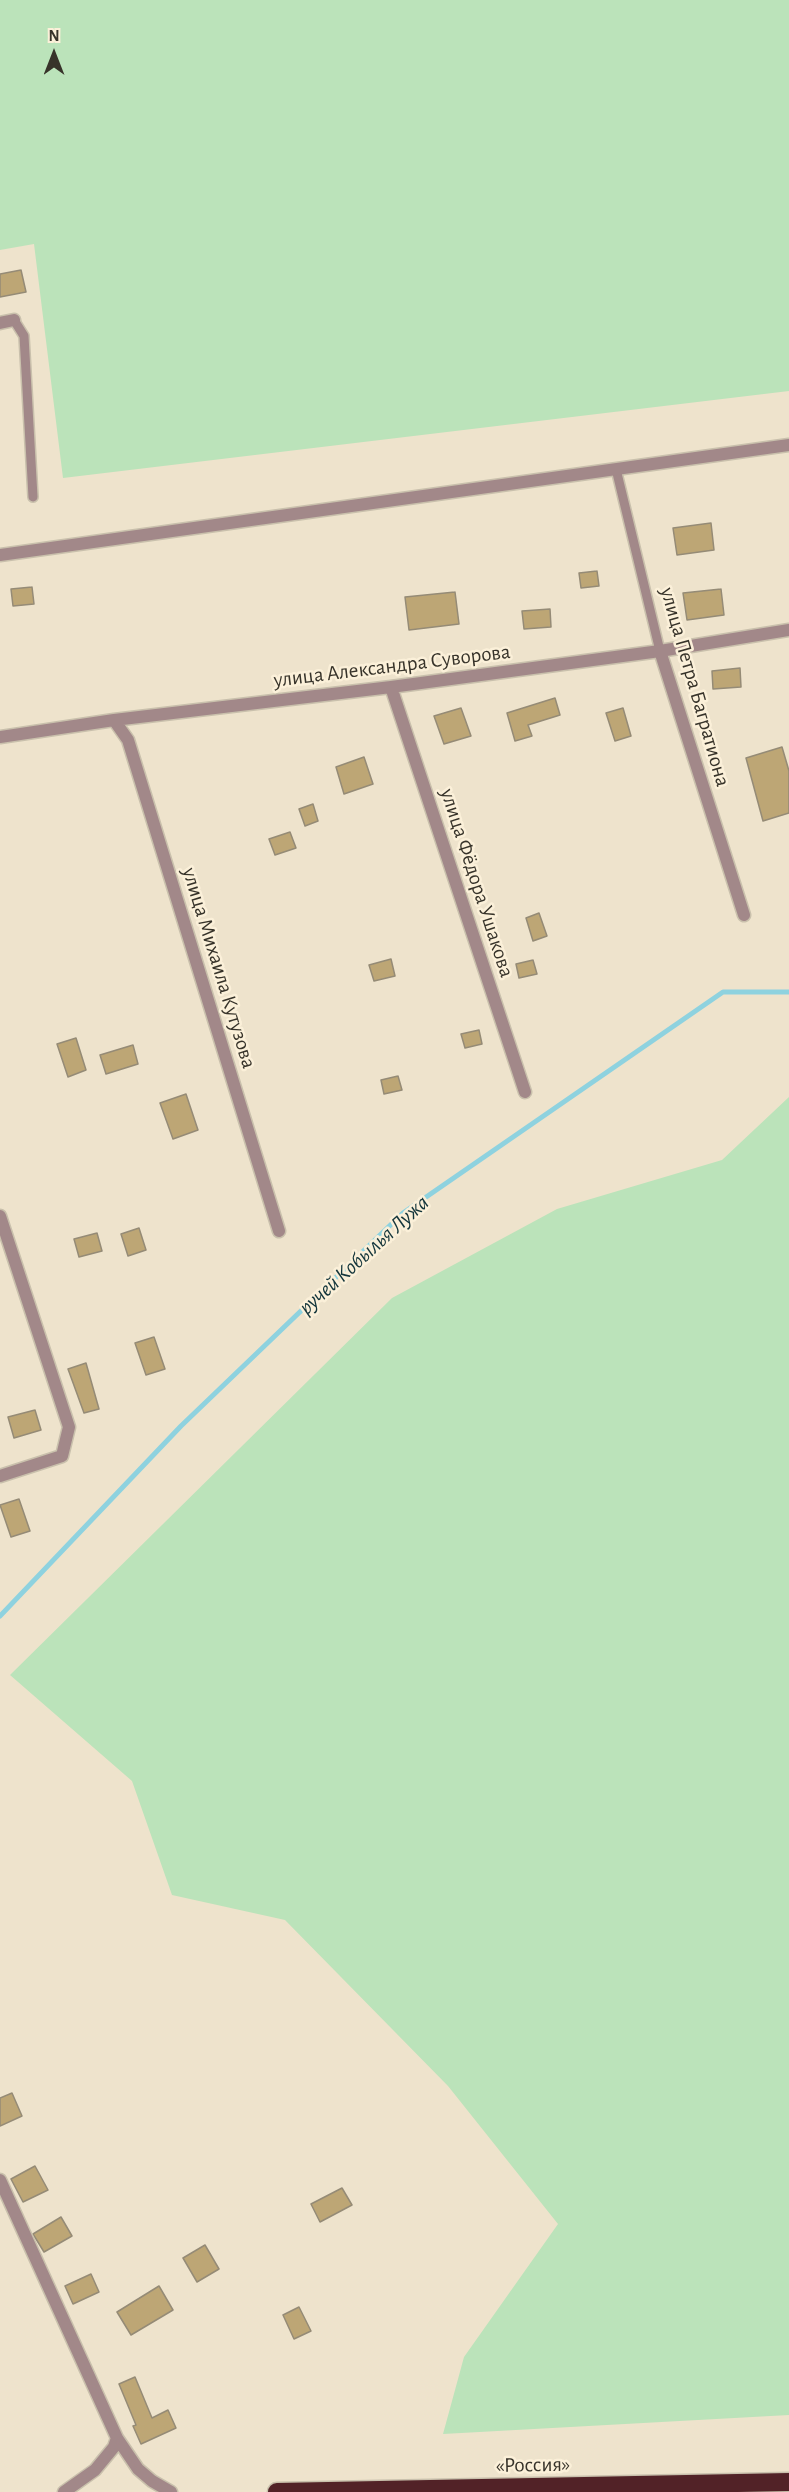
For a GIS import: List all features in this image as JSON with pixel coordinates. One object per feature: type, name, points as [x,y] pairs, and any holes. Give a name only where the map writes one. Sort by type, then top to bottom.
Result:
[{"type":"highway","name":"«Россия»","points":[[277,2492],[789,2482]]},
{"type":"street","points":[[0,323],[14,320]]},
{"type":"street","points":[[0,555],[789,445]]},
{"type":"street","name":"улица Александра Суворова","points":[[0,737],[114,720],[391,687],[660,651],[789,630]]},
{"type":"street","name":"улица Петра Багратиона","points":[[660,651],[744,915]]},
{"type":"street","name":"улица Фёдора Ушакова","points":[[391,687],[525,1092]]},
{"type":"street","name":"улица Михаила Кутузова","points":[[114,720],[128,740],[279,1232]]},
{"type":"street","points":[[0,1216],[69,1427],[62,1456],[0,1476]]},
{"type":"street","points":[[0,2180],[117,2438],[132,2462],[145,2476],[171,2492]]},
{"type":"street","points":[[64,2492],[95,2470],[114,2447],[117,2438]]},
{"type":"lane","points":[[14,320],[24,336],[33,497]]},
{"type":"lane","name":"улица Петра Багратиона","points":[[616,469],[660,651]]},
{"type":"green space","points":[[0,0],[789,0],[789,391],[63,478],[34,244],[0,250]]},
{"type":"green space","points":[[789,1097],[789,2415],[443,2434],[464,2357],[558,2224],[448,2086],[285,1920],[172,1895],[132,1781],[10,1675],[392,1298],[557,1209],[722,1160]]},
{"type":"building","points":[[21,270],[26,292],[0,297],[0,274]]},
{"type":"building","points":[[711,523],[714,550],[677,555],[673,528]]},
{"type":"building","points":[[597,571],[599,586],[581,588],[579,573]]},
{"type":"building","points":[[32,587],[34,604],[13,606],[11,589]]},
{"type":"building","points":[[721,589],[724,615],[687,620],[683,593]]},
{"type":"building","points":[[455,592],[459,624],[409,630],[405,597]]},
{"type":"building","points":[[550,609],[551,627],[524,629],[522,611]]},
{"type":"building","points":[[740,668],[741,687],[713,689],[712,671]]},
{"type":"building","points":[[555,698],[560,715],[528,725],[532,736],[515,741],[507,713]]},
{"type":"building","points":[[461,708],[471,736],[444,744],[434,716]]},
{"type":"building","points":[[623,708],[631,736],[615,741],[606,713]]},
{"type":"building","points":[[782,747],[789,771],[789,813],[763,821],[746,758]]},
{"type":"building","points":[[364,757],[373,784],[344,794],[336,767]]},
{"type":"building","points":[[313,804],[318,821],[305,826],[299,809]]},
{"type":"building","points":[[290,832],[296,848],[275,855],[269,839]]},
{"type":"building","points":[[539,913],[547,936],[533,941],[526,918]]},
{"type":"building","points":[[391,959],[395,976],[374,981],[369,965]]},
{"type":"building","points":[[533,960],[537,974],[519,978],[516,964]]},
{"type":"building","points":[[479,1030],[482,1044],[465,1048],[461,1034]]},
{"type":"building","points":[[76,1038],[86,1070],[68,1077],[57,1044]]},
{"type":"building","points":[[133,1045],[138,1064],[106,1074],[100,1055]]},
{"type":"building","points":[[398,1076],[402,1090],[384,1094],[381,1080]]},
{"type":"building","points":[[186,1094],[198,1130],[173,1139],[160,1103]]},
{"type":"building","points":[[139,1228],[146,1250],[128,1256],[121,1234]]},
{"type":"building","points":[[97,1233],[102,1251],[79,1257],[74,1239]]},
{"type":"building","points":[[154,1337],[165,1369],[146,1375],[135,1343]]},
{"type":"building","points":[[86,1363],[99,1409],[84,1413],[68,1369]]},
{"type":"building","points":[[35,1410],[41,1430],[14,1438],[8,1417]]},
{"type":"building","points":[[19,1499],[30,1531],[11,1537],[0,1505]]},
{"type":"building","points":[[12,2093],[22,2116],[0,2126],[0,2098]]},
{"type":"building","points":[[35,2166],[48,2190],[23,2202],[11,2179]]},
{"type":"building","points":[[342,2188],[352,2205],[320,2222],[311,2204]]},
{"type":"building","points":[[61,2217],[72,2236],[44,2252],[33,2234]]},
{"type":"building","points":[[205,2245],[219,2269],[197,2282],[183,2258]]},
{"type":"building","points":[[91,2274],[99,2292],[73,2304],[65,2286]]},
{"type":"building","points":[[159,2286],[173,2310],[131,2335],[117,2312]]},
{"type":"building","points":[[299,2307],[311,2331],[294,2339],[283,2315]]},
{"type":"building","points":[[135,2377],[152,2418],[168,2410],[176,2428],[141,2444],[133,2426],[136,2425],[119,2384]]},
{"type":"waterway","name":"ручей Кобылья Лужа","points":[[0,1616],[181,1426],[403,1213],[723,992],[789,992]]}]
